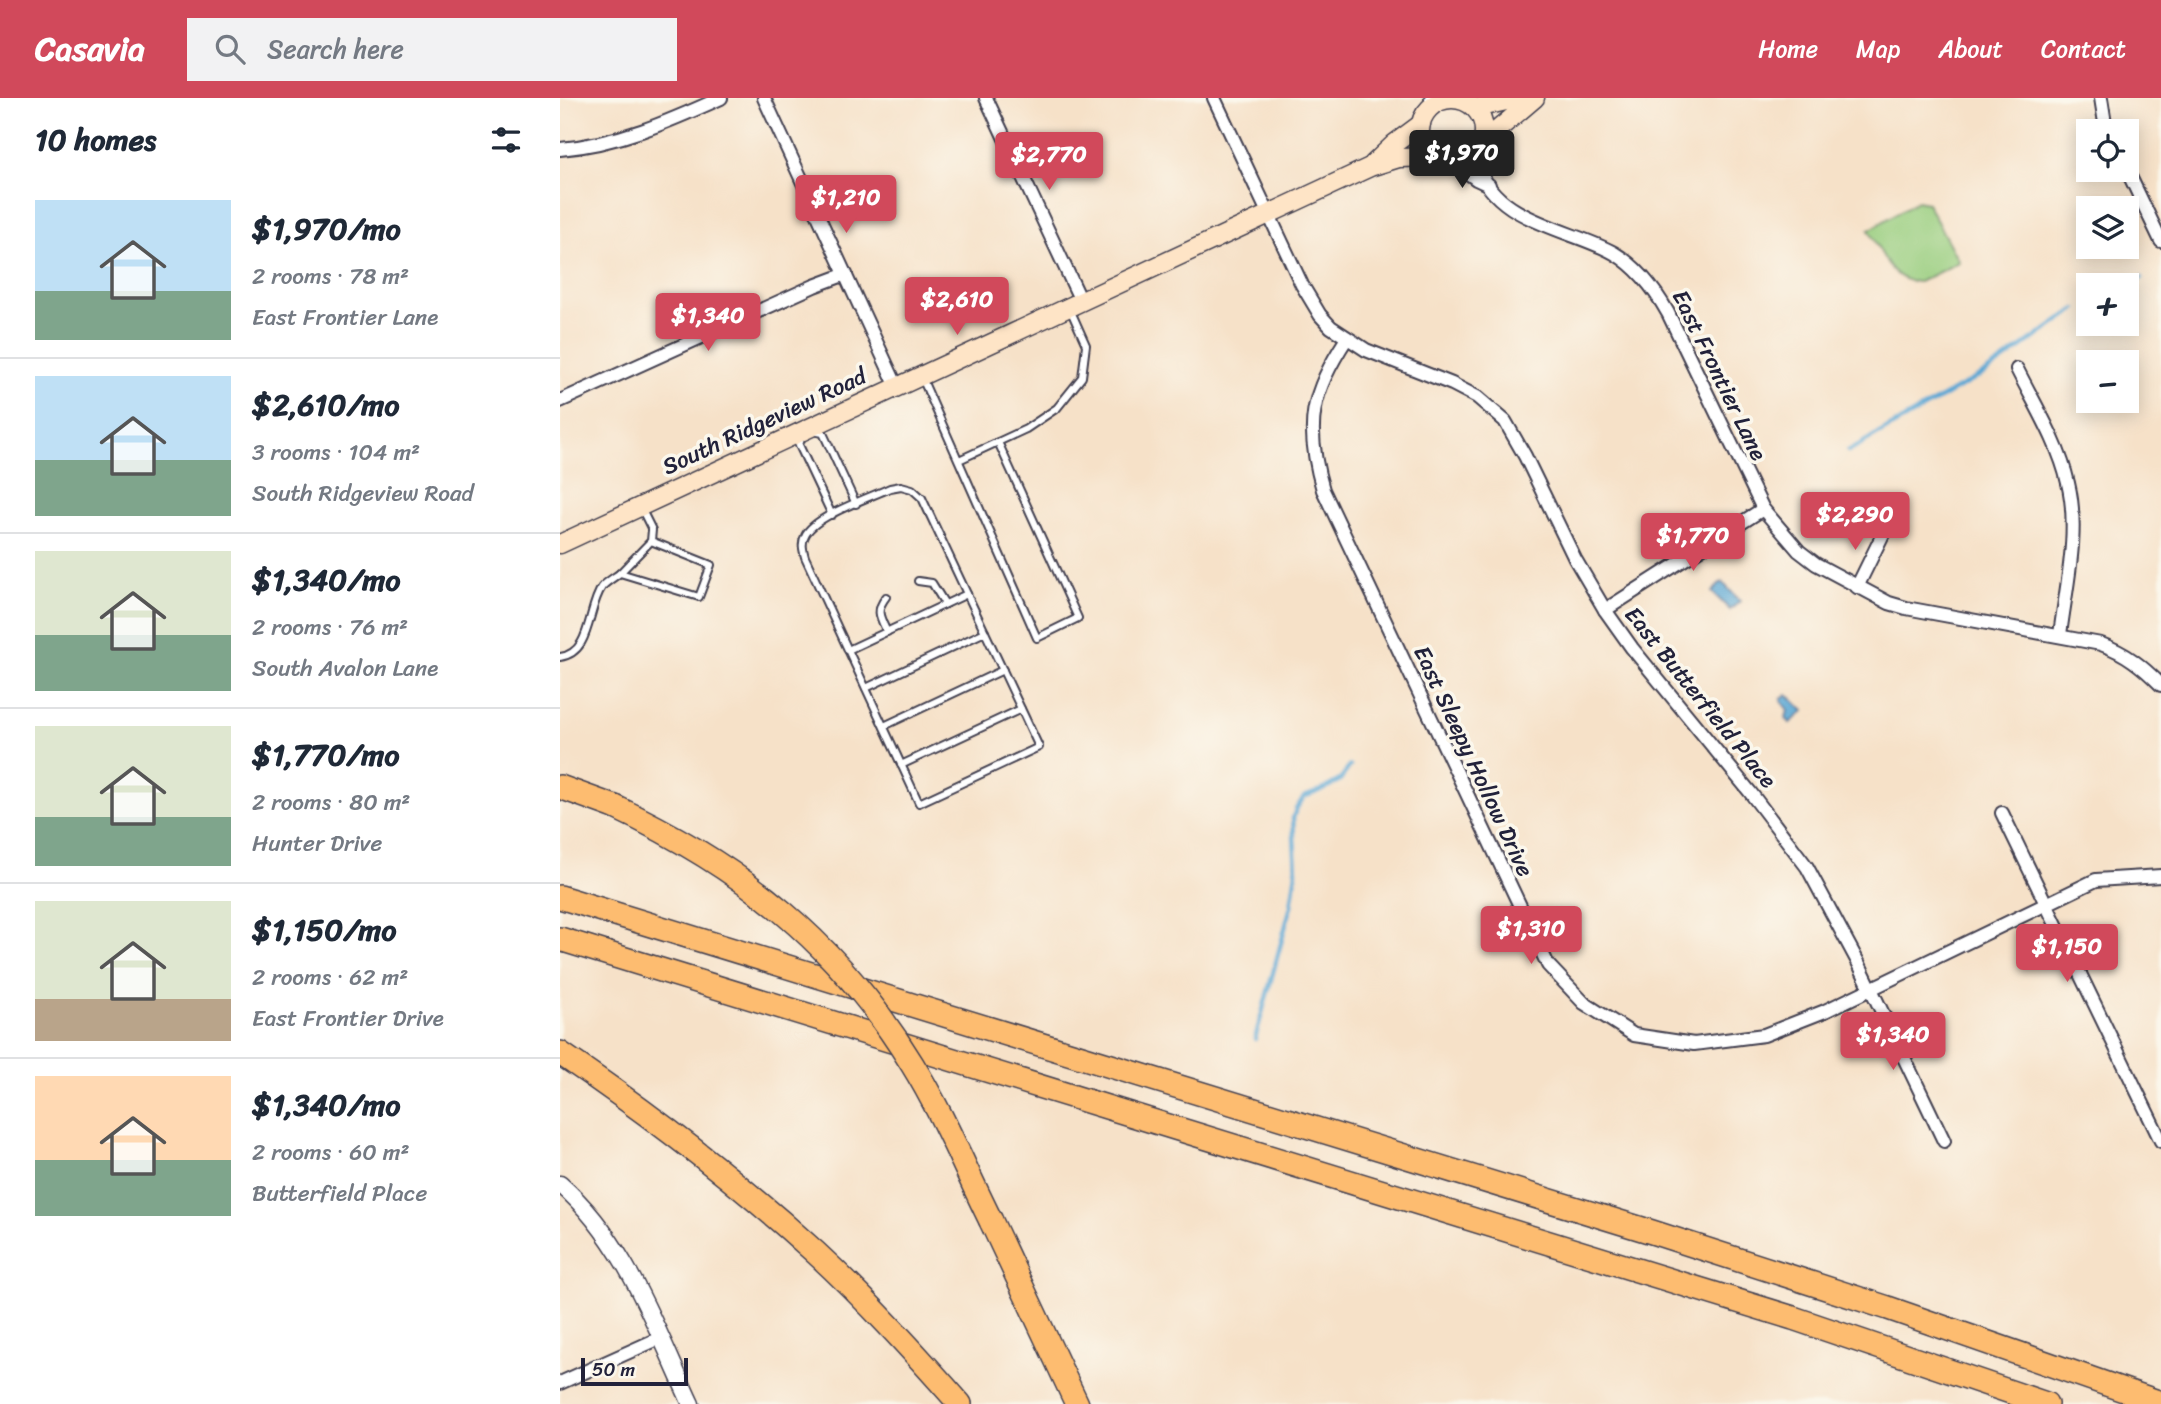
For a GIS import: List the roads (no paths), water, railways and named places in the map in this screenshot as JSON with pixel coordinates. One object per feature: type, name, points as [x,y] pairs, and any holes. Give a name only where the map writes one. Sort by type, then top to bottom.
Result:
[{"type":"highway","points":[[560,787],[615,807],[664,831],[734,874],[805,931],[868,999],[913,1065],[936,1105],[1077,1404]]},
{"type":"highway","points":[[560,897],[1771,1269],[2161,1403]]},
{"type":"highway","points":[[560,939],[1793,1318],[2046,1404]]},
{"type":"highway","points":[[560,1053],[640,1109],[763,1206],[818,1255],[874,1311],[960,1404]]},
{"type":"main road","points":[[1434,158],[1422,140],[1421,124],[1431,102],[1446,99],[1464,102],[1520,98]]},
{"type":"main road","points":[[1370,167],[1399,158],[1434,158],[1454,163],[1474,155],[1535,98]]},
{"type":"main road","points":[[1464,102],[1484,126],[1482,145]]},
{"type":"main road","points":[[1370,167],[1394,144],[1421,124]]},
{"type":"main road","name":"South Ridgeview Road","points":[[560,544],[1370,167]]},
{"type":"street","points":[[560,149],[616,140],[654,128],[721,98]]},
{"type":"street","points":[[764,98],[897,387]]},
{"type":"street","points":[[986,98],[1075,304]]},
{"type":"street","name":"East Butterfield Place","points":[[1213,98],[1302,285],[1320,315],[1331,327],[1366,350],[1452,384],[1477,397],[1505,421],[1575,559],[1605,610],[1632,648],[1750,792],[1807,867],[1871,989],[1944,1141]]},
{"type":"street","points":[[2101,98],[2104,119]]},
{"type":"street","points":[[1482,145],[1480,163],[1489,186]]},
{"type":"street","name":"East Frontier Lane","points":[[1454,163],[1489,186],[1510,206],[1530,218],[1615,254],[1644,277],[1668,313],[1763,509],[1816,565],[1889,603],[1906,608],[2060,635],[2115,649],[2140,664],[2161,685]]},
{"type":"street","points":[[2133,182],[2161,241]]},
{"type":"street","points":[[560,401],[846,274]]},
{"type":"street","name":"East Sleepy Hollow Drive","points":[[1347,338],[1331,363],[1316,399],[1311,438],[1323,490],[1548,965],[1584,1003],[1634,1035],[1694,1044],[1764,1035],[1825,1011],[2096,880],[2161,876]]},
{"type":"street","points":[[2017,369],[2061,461],[2072,506],[2071,542],[2060,635]]},
{"type":"street","points":[[1605,610],[1763,509]]},
{"type":"street","points":[[1857,587],[1884,532]]},
{"type":"street","points":[[2002,813],[2161,1140]]},
{"type":"street","points":[[560,1184],[590,1213],[608,1235],[625,1263],[691,1404]]},
{"type":"street","points":[[560,1383],[660,1338]]},
{"type":"lane","points":[[959,460],[1026,429],[1057,408],[1082,377],[1086,345],[1075,304]]},
{"type":"lane","points":[[921,375],[1037,638],[1078,618],[998,442]]},
{"type":"lane","points":[[832,515],[799,445],[805,430],[822,433],[856,504]]},
{"type":"lane","points":[[901,486],[912,489],[922,498],[1039,747],[919,803],[805,557],[802,545],[805,535],[814,524],[856,504],[890,488],[901,486]]},
{"type":"lane","points":[[560,657],[565,657],[580,646],[602,587],[620,573],[651,541],[652,530],[640,507]]},
{"type":"lane","points":[[620,573],[699,597],[711,565],[651,541]]},
{"type":"lane","points":[[918,581],[932,583],[946,604]]},
{"type":"lane","points":[[848,650],[967,594]]},
{"type":"lane","points":[[886,597],[878,612],[887,632]]},
{"type":"lane","points":[[866,688],[985,632]]},
{"type":"lane","points":[[884,726],[1003,670]]},
{"type":"lane","points":[[901,765],[1021,709]]},
{"type":"water","points":[[1722,582],[1740,601],[1730,610],[1712,592]]},
{"type":"water","points":[[1787,694],[1804,711],[1790,723],[1786,718],[1788,710],[1781,701]]},
{"type":"waterway","points":[[1848,451],[1985,373],[2076,309]]},
{"type":"waterway","points":[[1255,1039],[1291,906],[1296,872],[1293,818],[1296,809],[1304,797],[1340,780],[1350,766]]}]
